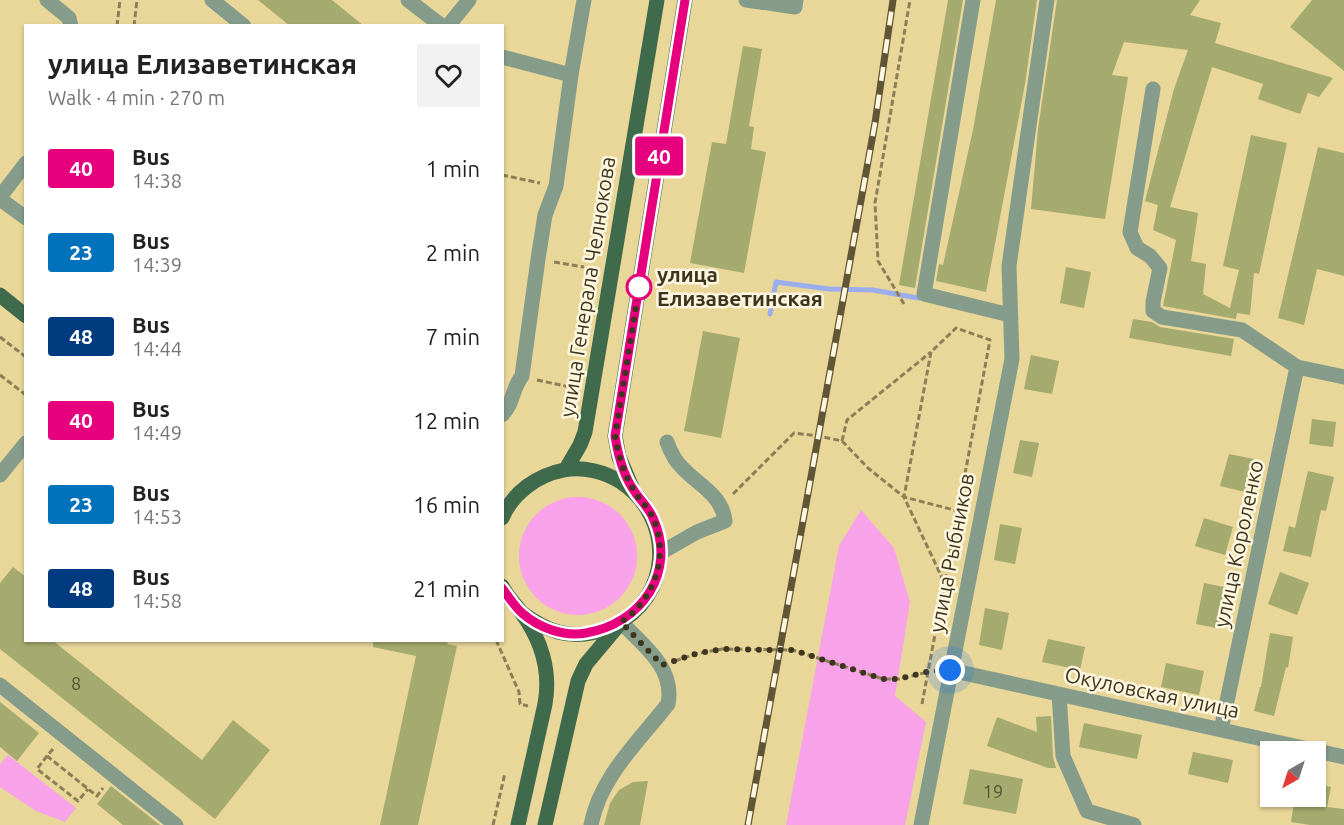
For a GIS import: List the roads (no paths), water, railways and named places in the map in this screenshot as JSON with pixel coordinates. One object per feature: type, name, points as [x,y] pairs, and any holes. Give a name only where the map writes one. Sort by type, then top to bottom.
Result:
[{"type":"main road","name":"улица Генерала Челнокова","points":[[566,469],[585,432],[657,0]]},
{"type":"main road","points":[[633,490],[619,457],[615,436],[685,0]]},
{"type":"main road","points":[[0,295],[24,314]]},
{"type":"main road","points":[[504,494],[524,488],[544,476],[566,469],[592,470],[614,477],[633,490],[645,503],[657,529],[660,553],[657,575],[648,595],[639,607],[621,622],[586,664],[578,681],[545,825]]},
{"type":"main road","points":[[504,514],[524,488]]},
{"type":"main road","points":[[504,589],[522,613],[544,657],[548,674],[548,688],[518,825]]},
{"type":"main road","points":[[522,613],[540,625],[559,633],[591,633],[602,631],[621,622]]},
{"type":"street","points":[[47,0],[69,18],[70,24]]},
{"type":"street","points":[[212,0],[242,24]]},
{"type":"street","points":[[408,0],[439,24]]},
{"type":"street","points":[[450,24],[469,0]]},
{"type":"street","points":[[504,413],[510,406],[514,386],[522,376],[537,259],[546,215],[556,186],[584,0]]},
{"type":"street","points":[[746,0],[795,7],[796,0]]},
{"type":"street","points":[[973,0],[924,294],[1010,315]]},
{"type":"street","name":"улица Рыбников","points":[[921,825],[1012,359],[1009,266],[1047,0]]},
{"type":"street","points":[[504,58],[571,75]]},
{"type":"street","points":[[1154,89],[1130,232],[1137,248],[1150,256],[1160,268],[1153,311],[1162,317],[1242,330],[1298,367],[1344,377]]},
{"type":"street","points":[[24,166],[0,198],[24,216]]},
{"type":"street","name":"улица Короленко","points":[[1221,730],[1298,367]]},
{"type":"street","points":[[660,553],[697,532],[725,521],[717,499],[676,461],[667,442]]},
{"type":"street","points":[[0,475],[24,445]]},
{"type":"street","points":[[591,825],[594,810],[618,766],[668,704],[670,694],[667,676],[662,665],[621,622]]},
{"type":"street","name":"Окуловская улица","points":[[950,670],[1344,756]]},
{"type":"street","points":[[0,685],[176,825]]},
{"type":"street","points":[[1059,694],[1063,756],[1087,812],[1134,825]]},
{"type":"waterway","points":[[770,314],[776,282],[829,289],[873,290],[918,298]]},
{"type":"railway","points":[[748,825],[875,123],[893,0]]},
{"type":"place","name":"улица Елизаветинская","points":[[639,287]]}]
